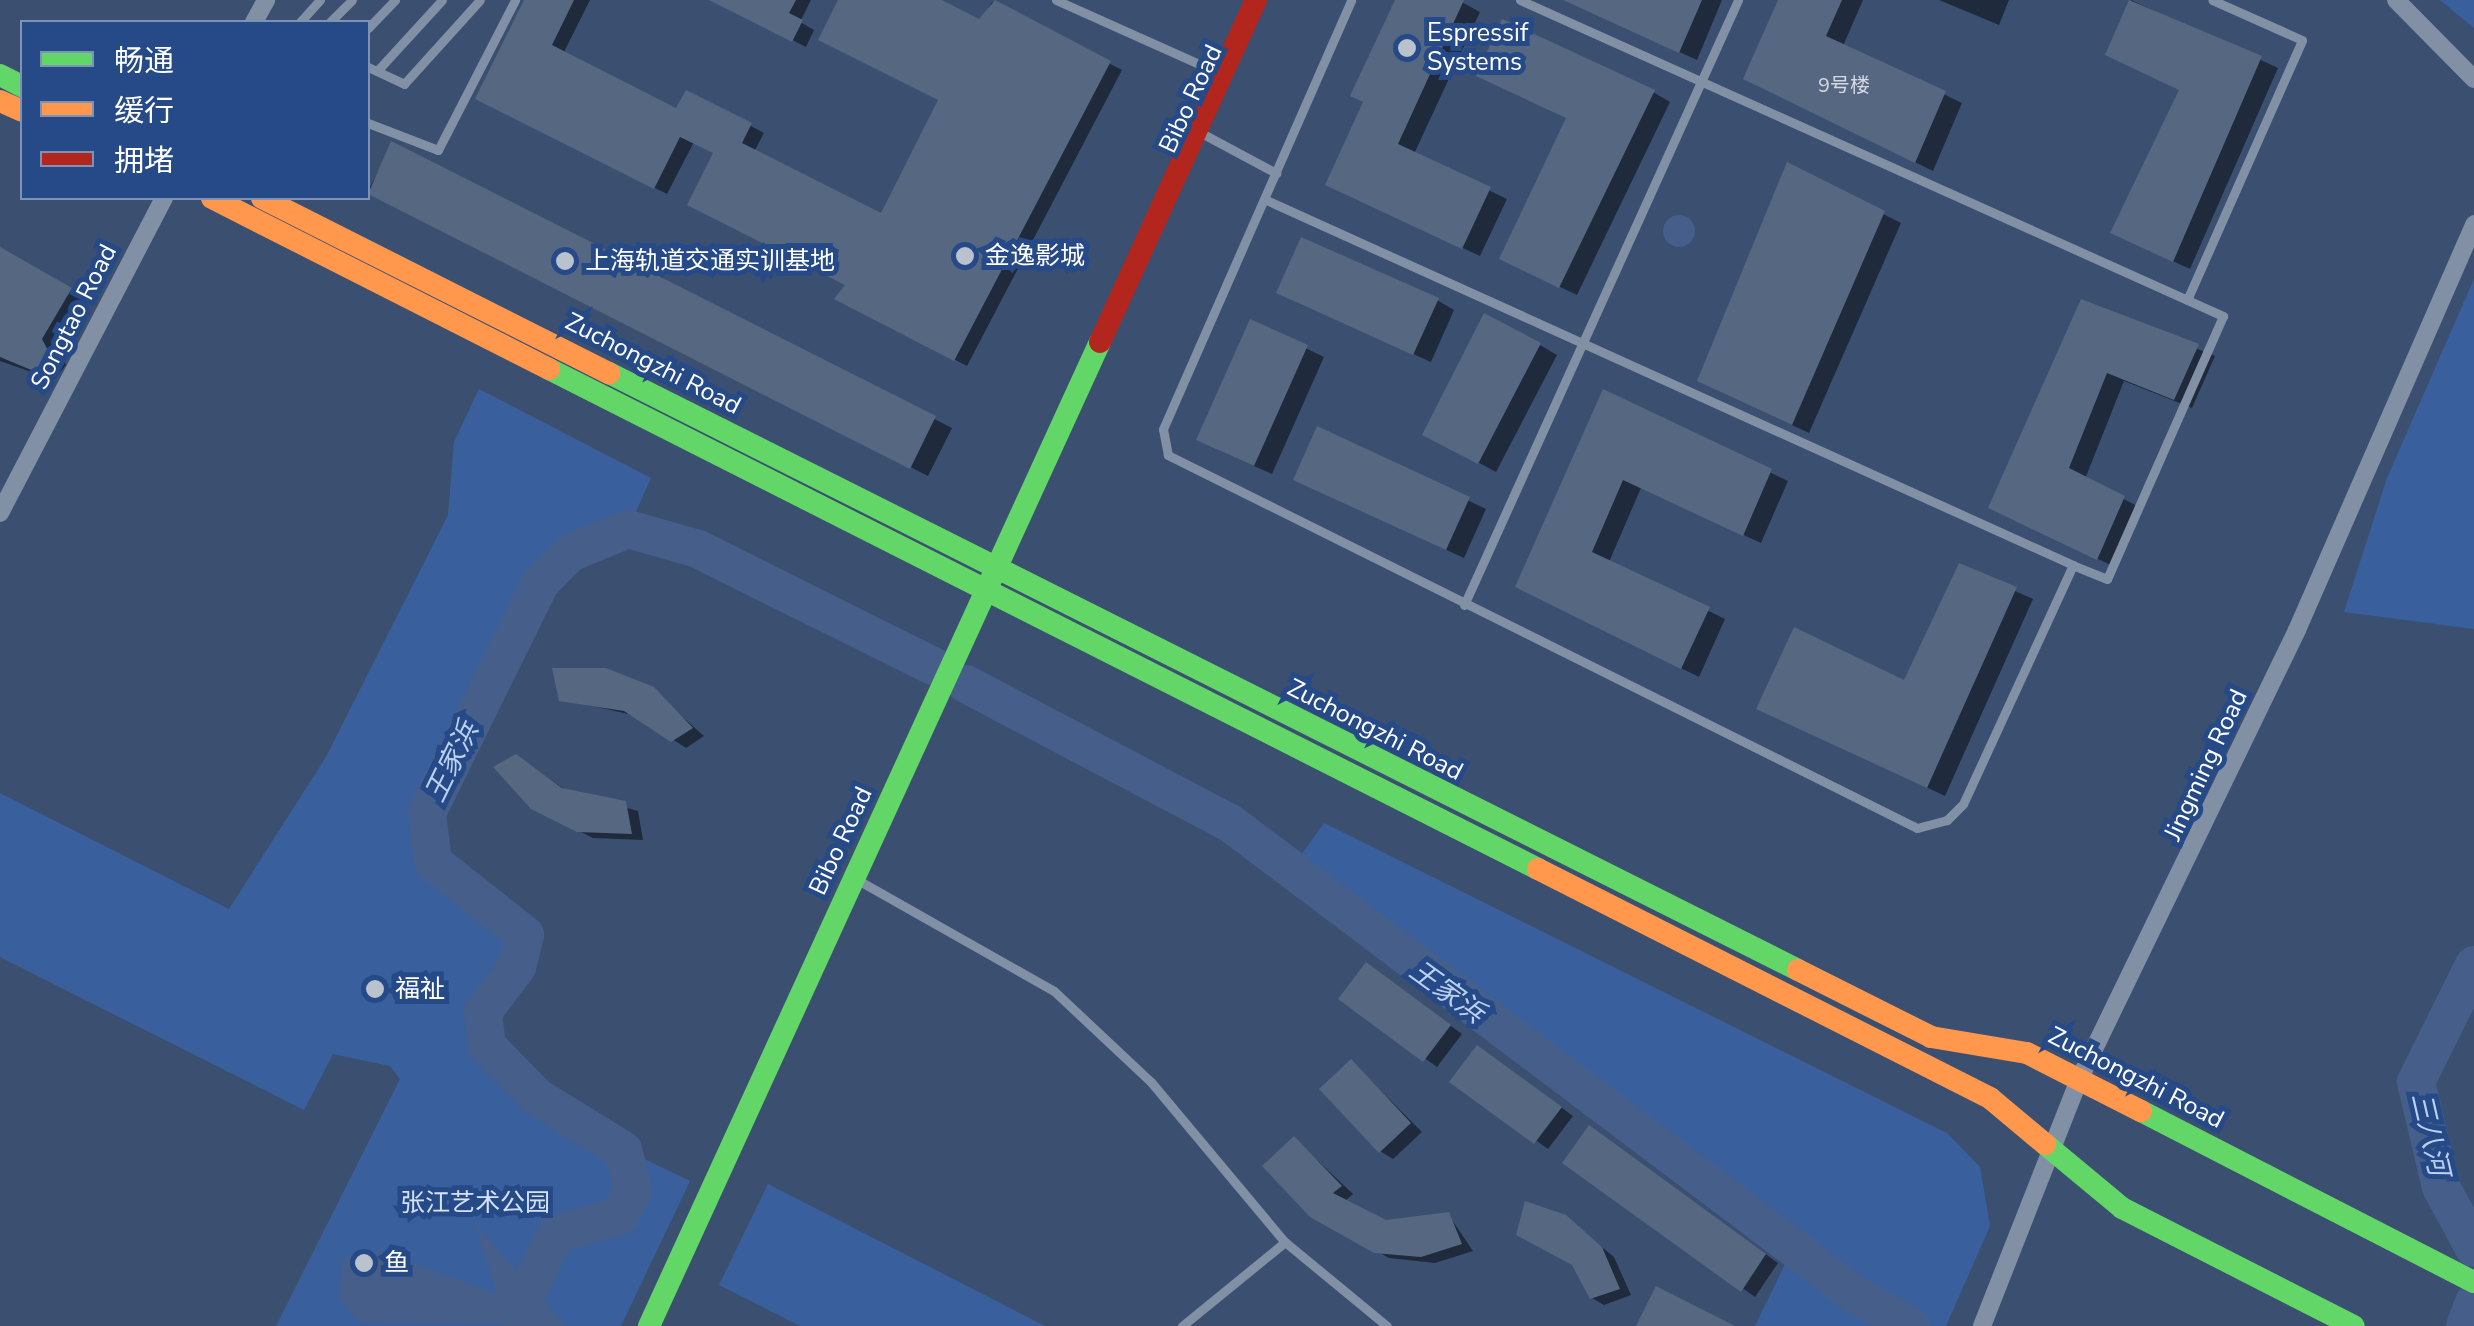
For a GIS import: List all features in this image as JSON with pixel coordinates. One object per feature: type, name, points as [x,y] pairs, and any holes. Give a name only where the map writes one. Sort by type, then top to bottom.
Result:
[{"type":"main road","name":"Bibo Road","points":[[1084,380],[1205,135],[1256,0]]},
{"type":"main road","name":"Bibo Road","points":[[649,1326],[1084,380],[1226,77],[1268,0]]},
{"type":"main road","name":"Zuchongzhi Road","points":[[216,200],[1990,1098],[2052,1143],[2122,1208],[2354,1326]]},
{"type":"main road","name":"Zuchongzhi Road","points":[[266,200],[1931,1037],[2027,1053],[2380,1238],[2474,1282]]},
{"type":"street","points":[[2396,0],[2466,62],[2474,80]]},
{"type":"street","name":"Songtao Road","points":[[0,513],[163,200]]},
{"type":"street","name":"Jingming Road","points":[[1986,1318],[2079,1080],[2297,630],[2474,224]]},
{"type":"lane","points":[[302,20],[320,0]]},
{"type":"lane","points":[[332,20],[352,0]]},
{"type":"lane","points":[[370,26],[394,0]]},
{"type":"lane","points":[[442,0],[372,69],[404,84],[480,0]]},
{"type":"lane","points":[[370,124],[438,150],[515,0]]},
{"type":"lane","points":[[1056,0],[1226,77]]},
{"type":"lane","points":[[1351,0],[1163,429],[1168,455],[1917,828],[1947,820],[1962,804],[2073,565]]},
{"type":"lane","points":[[1264,199],[2106,579],[2223,316],[1520,0]]},
{"type":"lane","points":[[1464,605],[1586,344],[1738,0]]},
{"type":"lane","points":[[2187,300],[2302,40],[2212,0]]},
{"type":"lane","points":[[1205,135],[1276,173]]},
{"type":"lane","points":[[854,878],[1054,991],[1151,1082],[1285,1242],[1388,1326]]},
{"type":"lane","points":[[1182,1326],[1285,1242]]},
{"type":"green space","points":[[2440,0],[2474,0],[2474,28]]},
{"type":"green space","points":[[2474,279],[2474,629],[2344,612],[2387,478]]},
{"type":"green space","name":"张江艺术公园","points":[[479,389],[651,478],[628,529],[570,553],[540,583],[427,813],[433,862],[525,935],[517,967],[483,1012],[487,1047],[580,1128],[690,1181],[621,1326],[276,1326],[400,1079],[390,1066],[333,1054],[304,1110],[0,957],[0,793],[229,909],[326,757],[448,515],[454,442]]},
{"type":"green space","points":[[1324,823],[1947,1133],[1980,1167],[1990,1226],[1946,1326],[1755,1326],[1787,1260],[1282,882]]},
{"type":"green space","points":[[768,1184],[1045,1326],[800,1326],[719,1285]]},
{"type":"shaded area","points":[[1679,215],[1690,220],[1695,231],[1690,242],[1679,247],[1668,242],[1663,231],[1668,220]]},
{"type":"shaded area","points":[[475,1224],[566,1326],[359,1322],[339,1299],[343,1259],[379,1251],[497,1294]]},
{"type":"building","points":[[524,0],[574,0],[552,45],[676,108],[686,90],[752,123],[742,143],[881,213],[938,100],[818,40],[838,0],[942,0],[979,19],[995,0],[1111,61],[954,361],[834,299],[845,285],[687,205],[713,153],[680,137],[654,189],[475,99]]},
{"type":"building","points":[[709,0],[796,0],[789,13],[803,20],[792,42]]},
{"type":"building","points":[[1395,0],[1464,0],[1398,144],[1491,187],[1462,249],[1325,185],[1363,102],[1350,96]]},
{"type":"building","points":[[1563,0],[1702,0],[1679,53]]},
{"type":"building","points":[[1778,0],[1842,0],[1826,36],[1946,91],[1915,163],[1743,79]]},
{"type":"building","points":[[2129,0],[2262,56],[2173,262],[2110,233],[2179,90],[2105,55]]},
{"type":"building","points":[[1502,19],[1655,90],[1559,288],[1499,259],[1566,118],[1476,76]]},
{"type":"building","name":"上海轨道交通实训基地","points":[[391,141],[936,416],[910,469],[370,195]]},
{"type":"building","points":[[1787,162],[1885,211],[1792,425],[1697,381]]},
{"type":"building","points":[[1301,237],[1439,298],[1413,355],[1276,293]]},
{"type":"building","points":[[0,247],[72,288],[42,339],[50,354],[36,372],[0,357]]},
{"type":"building","points":[[2081,299],[2199,344],[2174,400],[2107,373],[2069,468],[2125,496],[2097,560],[1988,508]]},
{"type":"building","points":[[1484,313],[1541,343],[1478,464],[1422,435]]},
{"type":"building","points":[[1250,319],[1308,345],[1254,466],[1196,440]]},
{"type":"building","points":[[1603,389],[1772,469],[1743,536],[1623,480],[1592,552],[1710,607],[1681,669],[1515,587]]},
{"type":"building","points":[[1317,426],[1470,497],[1446,550],[1293,480]]},
{"type":"building","points":[[1959,563],[2017,587],[1927,788],[1756,709],[1794,627],[1904,680]]},
{"type":"building","points":[[552,668],[606,668],[654,687],[693,728],[671,742],[624,711],[559,701]]},
{"type":"building","points":[[516,754],[562,788],[626,801],[632,834],[577,832],[531,809],[493,767]]},
{"type":"building","points":[[1366,962],[1451,1025],[1423,1062],[1338,999]]},
{"type":"building","points":[[1477,1045],[1562,1107],[1534,1144],[1449,1082]]},
{"type":"building","points":[[1351,1059],[1411,1123],[1379,1153],[1319,1089]]},
{"type":"building","points":[[1589,1125],[1766,1254],[1741,1292],[1562,1163]]},
{"type":"building","points":[[1294,1136],[1342,1186],[1333,1193],[1386,1220],[1449,1212],[1462,1244],[1421,1257],[1374,1253],[1310,1217],[1262,1166]]},
{"type":"building","points":[[1525,1201],[1566,1215],[1602,1247],[1620,1289],[1590,1299],[1572,1265],[1516,1235]]},
{"type":"building","points":[[1656,1286],[1735,1326],[1636,1326]]},
{"type":"waterway","name":"王家浜","points":[[522,1326],[518,1311],[556,1234],[620,1216],[633,1190],[623,1150],[537,1097],[487,1046],[483,1012],[517,967],[525,935],[433,862],[427,813],[540,583],[570,553],[628,529],[698,549],[933,666]]},
{"type":"waterway","name":"王家浜","points":[[966,684],[1230,823],[1856,1295],[1911,1326]]},
{"type":"waterway","name":"三八河","points":[[2474,965],[2416,1082],[2441,1187],[2474,1248]]},
{"type":"waterway","name":"三八河","points":[[2465,1326],[2474,1303]]},
{"type":"traffic: fast","points":[[0,75],[20,85]]},
{"type":"traffic: fast","points":[[649,1326],[1100,342]]},
{"type":"traffic: fast","points":[[549,369],[1538,869]]},
{"type":"traffic: fast","points":[[609,373],[1798,970]]},
{"type":"traffic: fast","points":[[2141,1111],[2474,1282]]},
{"type":"traffic: fast","points":[[2045,1144],[2122,1208],[2354,1326]]},
{"type":"traffic: slow","points":[[0,101],[20,110]]},
{"type":"traffic: slow","points":[[216,200],[549,369]]},
{"type":"traffic: slow","points":[[266,200],[609,373]]},
{"type":"traffic: slow","points":[[1538,869],[1990,1098],[2045,1144]]},
{"type":"traffic: slow","points":[[1798,970],[1931,1037],[2027,1053],[2141,1111]]},
{"type":"traffic: jam","points":[[1100,342],[1256,0]]},
{"type":"place","name":"Espressif Systems","points":[[1407,48]]},
{"type":"place","name":"金逸影城","points":[[965,256]]},
{"type":"place","name":"上海轨道交通实训基地","points":[[565,261]]},
{"type":"place","name":"福祉","points":[[375,989]]},
{"type":"place","name":"鱼","points":[[364,1263]]}]
